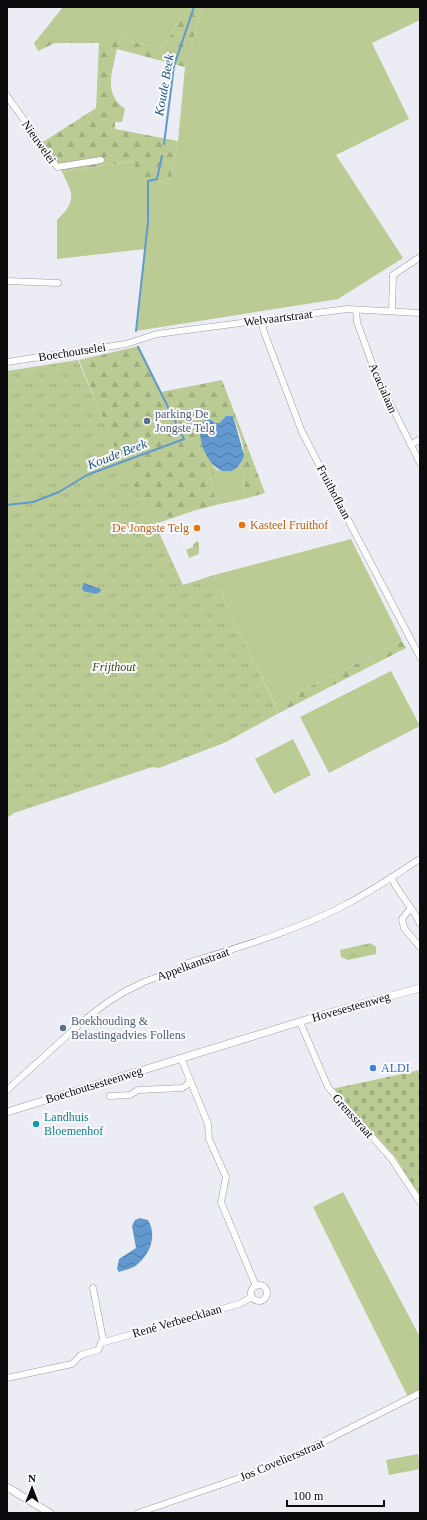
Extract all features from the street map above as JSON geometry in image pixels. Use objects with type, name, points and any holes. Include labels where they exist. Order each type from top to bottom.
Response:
[{"type":"street","name":"Nieuwelei","points":[[7,96],[57,168],[101,160]]},
{"type":"street","points":[[392,311],[393,275],[420,257]]},
{"type":"street","points":[[7,281],[58,284]]},
{"type":"street","name":"Welvaartstraat","points":[[137,340],[157,334],[347,309],[420,313]]},
{"type":"street","name":"Acacialaan","points":[[356,310],[357,322],[377,377],[420,463]]},
{"type":"street","name":"Fruithoflaan","points":[[261,320],[264,332],[302,432],[420,657]]},
{"type":"street","name":"Boechoutselei","points":[[7,362],[126,344],[137,340]]},
{"type":"street","points":[[410,445],[420,439]]},
{"type":"street","name":"Appelkantstraat","points":[[7,1090],[82,1022],[124,992],[182,968],[188,963],[205,959],[304,924],[346,905],[420,859]]},
{"type":"street","points":[[391,877],[410,909],[416,912],[420,924]]},
{"type":"street","points":[[410,909],[402,919],[404,928],[420,947]]},
{"type":"street","name":"Hovesesteenweg","points":[[282,1028],[420,988]]},
{"type":"street","name":"Grensstraat","points":[[300,1022],[328,1087],[391,1158],[420,1202]]},
{"type":"street","name":"Boechoutsesteenweg","points":[[7,1112],[282,1028]]},
{"type":"street","points":[[181,1058],[208,1124],[209,1139],[226,1177],[221,1202],[256,1286]]},
{"type":"street","name":"Boechoutsesteenweg","points":[[110,1096],[130,1095],[138,1090],[182,1088],[187,1085],[190,1080]]},
{"type":"street","points":[[256,1286],[265,1287],[267,1295],[261,1301],[257,1301],[252,1297],[252,1291],[256,1286]]},
{"type":"street","points":[[93,1288],[103,1339],[101,1343]]},
{"type":"street","name":"René Verbeecklaan","points":[[7,1378],[72,1364],[81,1355],[98,1350],[101,1343],[239,1304],[252,1297]]},
{"type":"street","name":"Jos Coveliersstraat","points":[[138,1513],[217,1486],[291,1458],[420,1393]]},
{"type":"street","points":[[7,1487],[50,1513]]},
{"type":"green space","points":[[63,7],[185,7],[164,48],[110,37],[39,37]]},
{"type":"green space","points":[[185,7],[203,7],[185,67],[117,49],[111,82],[111,89],[114,96],[118,103],[125,109],[122,122],[115,122],[115,129],[178,141],[170,184],[158,181],[138,181],[134,161],[62,172],[40,144],[96,108],[99,43],[55,43],[38,51],[34,43],[39,37],[110,37],[164,48]]},
{"type":"green space","points":[[203,7],[420,7],[420,20],[372,43],[409,119],[336,155],[403,258],[338,299],[136,331],[145,249],[57,259],[57,220],[67,208],[71,198],[69,187],[62,172],[135,161],[138,181],[158,181],[170,184],[178,141],[185,67]]},
{"type":"green space","points":[[139,346],[161,392],[222,380],[265,493],[244,499],[243,471],[239,466],[242,460],[243,448],[233,416],[224,418],[219,423],[213,421],[213,466],[217,470],[210,478],[216,500],[220,504],[193,511],[155,524],[120,462],[79,360]]},
{"type":"green space","name":"Frijthout","points":[[78,360],[121,462],[155,524],[183,585],[214,575],[231,616],[279,713],[226,742],[159,768],[152,767],[14,813],[7,818],[7,371]]},
{"type":"green space","points":[[239,466],[243,471],[244,499],[220,504],[216,500],[210,478],[217,470],[228,472]]},
{"type":"green space","points":[[351,539],[402,641],[275,704],[231,616],[214,575]]},
{"type":"green space","points":[[197,541],[199,543],[199,554],[189,558],[186,550],[193,547]]},
{"type":"green space","points":[[402,641],[406,648],[279,713],[275,704]]},
{"type":"green space","points":[[391,671],[420,726],[329,773],[300,717]]},
{"type":"green space","points":[[293,739],[311,775],[274,794],[255,759]]},
{"type":"green space","points":[[370,943],[376,947],[376,954],[348,960],[341,957],[340,950]]},
{"type":"green space","points":[[420,1070],[420,1197],[396,1158],[332,1089]]},
{"type":"green space","points":[[343,1192],[420,1337],[420,1390],[408,1397],[313,1207]]},
{"type":"green space","points":[[418,1454],[420,1469],[389,1475],[386,1460]]},
{"type":"water","points":[[226,416],[233,416],[244,455],[240,464],[231,471],[223,471],[215,466],[208,458],[201,439],[200,429],[203,422],[209,419],[219,423]]},
{"type":"water","points":[[84,583],[101,589],[100,592],[96,594],[83,591],[82,587]]},
{"type":"water","points":[[140,1218],[148,1220],[151,1226],[152,1240],[148,1252],[134,1267],[119,1272],[117,1269],[119,1259],[136,1248],[132,1226],[135,1220]]},
{"type":"waterway","name":"Koude Beek","points":[[164,144],[174,66],[194,7]]},
{"type":"waterway","name":"Koude Beek","points":[[136,331],[148,222],[148,181],[157,179],[162,156]]},
{"type":"waterway","name":"Koude Beek","points":[[7,505],[33,502],[59,492],[87,475],[184,439],[138,347]]},
{"type":"place","name":"parking De Jongste Telg","points":[[147,421]]},
{"type":"place","name":"Kasteel Fruithof","points":[[242,525]]},
{"type":"place","name":"De Jongste Telg","points":[[197,528]]},
{"type":"place","name":"Boekhouding & Belastingadvies Follens","points":[[63,1028]]},
{"type":"place","name":"ALDI","points":[[373,1068]]},
{"type":"place","name":"Landhuis Bloemenhof","points":[[36,1124]]}]
